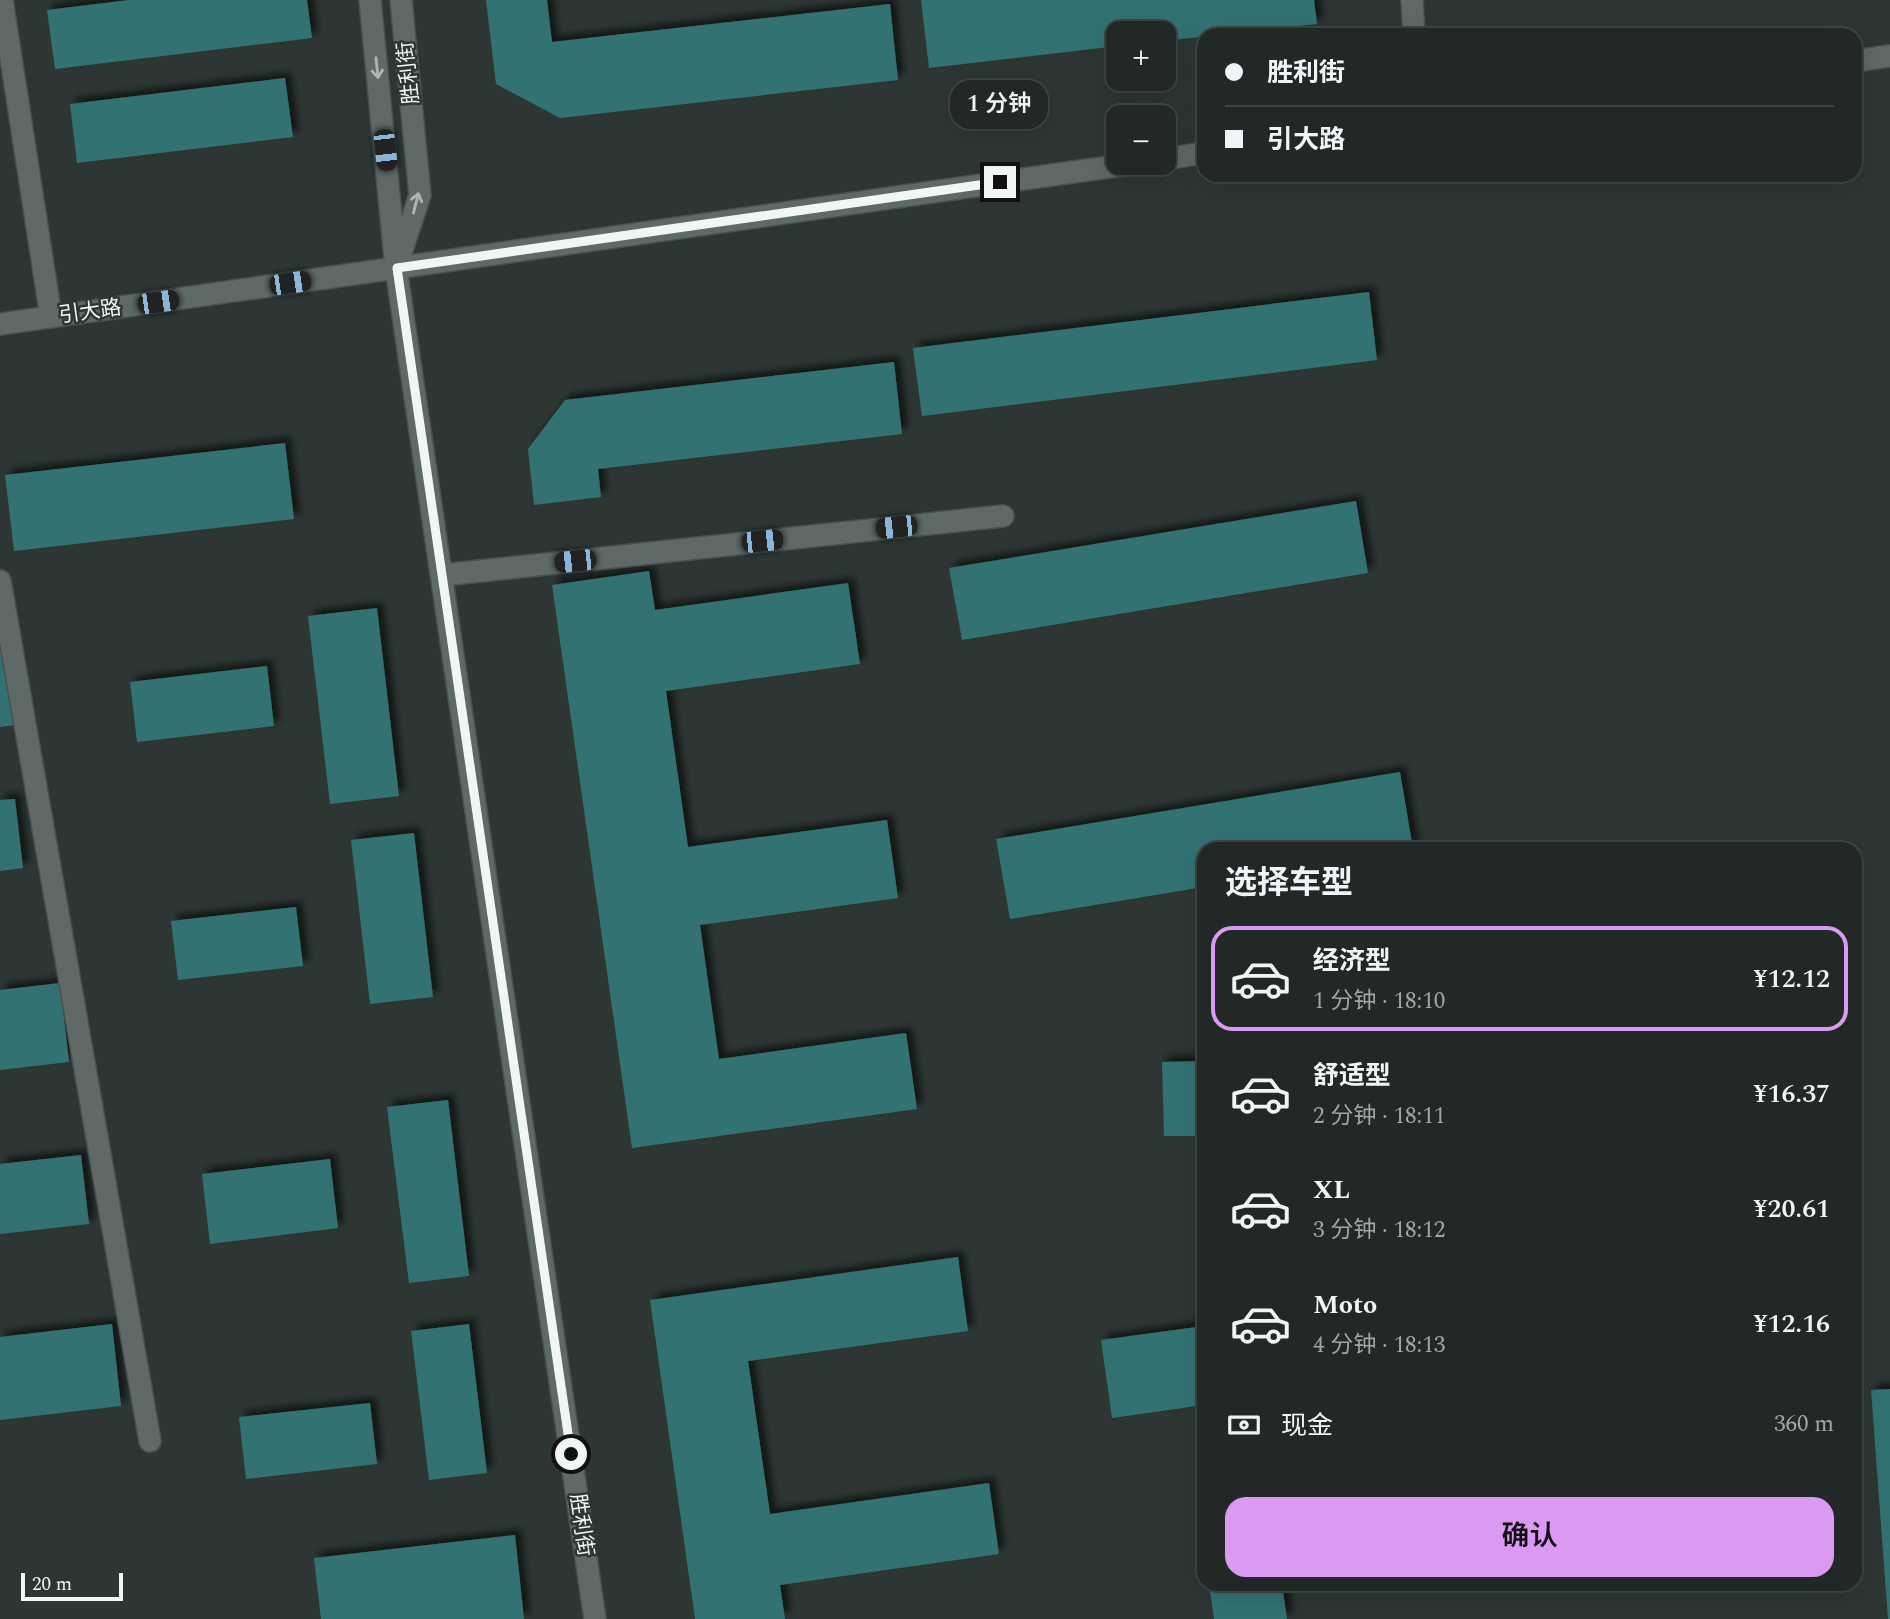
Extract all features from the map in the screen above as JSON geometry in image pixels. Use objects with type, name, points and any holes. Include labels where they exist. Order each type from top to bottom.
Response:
[{"type":"street","points":[[2,0],[51,317]]},
{"type":"street","name":"胜利街","points":[[370,0],[397,268],[595,1619]]},
{"type":"street","name":"胜利街","points":[[397,268],[420,194],[401,0]]},
{"type":"street","points":[[1412,0],[1414,28]]},
{"type":"street","points":[[1862,60],[1890,56]]},
{"type":"street","points":[[1176,157],[1197,154]]},
{"type":"street","name":"引大路","points":[[0,324],[1106,167]]},
{"type":"street","points":[[442,575],[1003,516]]},
{"type":"street","points":[[0,581],[150,1441]]},
{"type":"building","points":[[129,0],[307,0],[312,38],[55,69],[47,10]]},
{"type":"building","points":[[486,0],[547,0],[552,42],[890,4],[898,80],[560,118],[496,84]]},
{"type":"building","points":[[921,0],[1314,0],[1317,24],[1281,28],[1197,28],[1197,37],[1176,40],[1176,21],[1106,21],[1106,47],[929,68]]},
{"type":"building","points":[[285,78],[293,137],[77,163],[70,104]]},
{"type":"building","points":[[1369,292],[1377,360],[922,416],[913,348]]},
{"type":"building","points":[[894,362],[902,434],[598,469],[601,497],[534,505],[528,449],[565,400]]},
{"type":"building","points":[[285,443],[294,519],[14,551],[5,475]]},
{"type":"building","points":[[1356,501],[1368,573],[962,640],[949,568]]},
{"type":"building","points":[[649,571],[655,610],[848,583],[860,664],[666,691],[688,847],[887,820],[898,898],[700,925],[719,1059],[906,1033],[917,1109],[632,1148],[552,585]]},
{"type":"building","points":[[377,608],[399,796],[330,804],[308,616]]},
{"type":"building","points":[[5,645],[15,725],[0,727],[0,646]]},
{"type":"building","points":[[267,666],[274,726],[137,742],[130,682]]},
{"type":"building","points":[[1400,772],[1412,842],[1197,842],[1197,888],[1010,919],[996,839]]},
{"type":"building","points":[[15,799],[23,868],[0,871],[0,800]]},
{"type":"building","points":[[414,833],[433,997],[370,1004],[351,840]]},
{"type":"building","points":[[296,907],[303,966],[178,980],[171,921]]},
{"type":"building","points":[[60,983],[69,1062],[0,1070],[0,990]]},
{"type":"building","points":[[1197,1061],[1197,1136],[1164,1136],[1162,1062]]},
{"type":"building","points":[[448,1100],[469,1276],[409,1283],[387,1107]]},
{"type":"building","points":[[81,1155],[89,1224],[0,1234],[0,1164]]},
{"type":"building","points":[[330,1159],[338,1228],[210,1244],[202,1174]]},
{"type":"building","points":[[958,1257],[968,1331],[748,1361],[770,1514],[989,1483],[999,1554],[780,1585],[785,1619],[695,1619],[650,1300]]},
{"type":"building","points":[[112,1324],[121,1406],[0,1420],[0,1337]]},
{"type":"building","points":[[469,1324],[487,1473],[429,1480],[411,1331]]},
{"type":"building","points":[[1197,1327],[1197,1406],[1112,1418],[1101,1340]]},
{"type":"building","points":[[1890,1389],[1890,1619],[1888,1619],[1871,1390]]},
{"type":"building","points":[[370,1403],[377,1464],[246,1479],[239,1417]]},
{"type":"building","points":[[515,1535],[524,1619],[321,1619],[314,1558]]},
{"type":"building","points":[[1210,1591],[1283,1591],[1287,1619],[1214,1619]]},
{"type":"route","points":[[571,1454],[397,268],[1000,182]]}]
